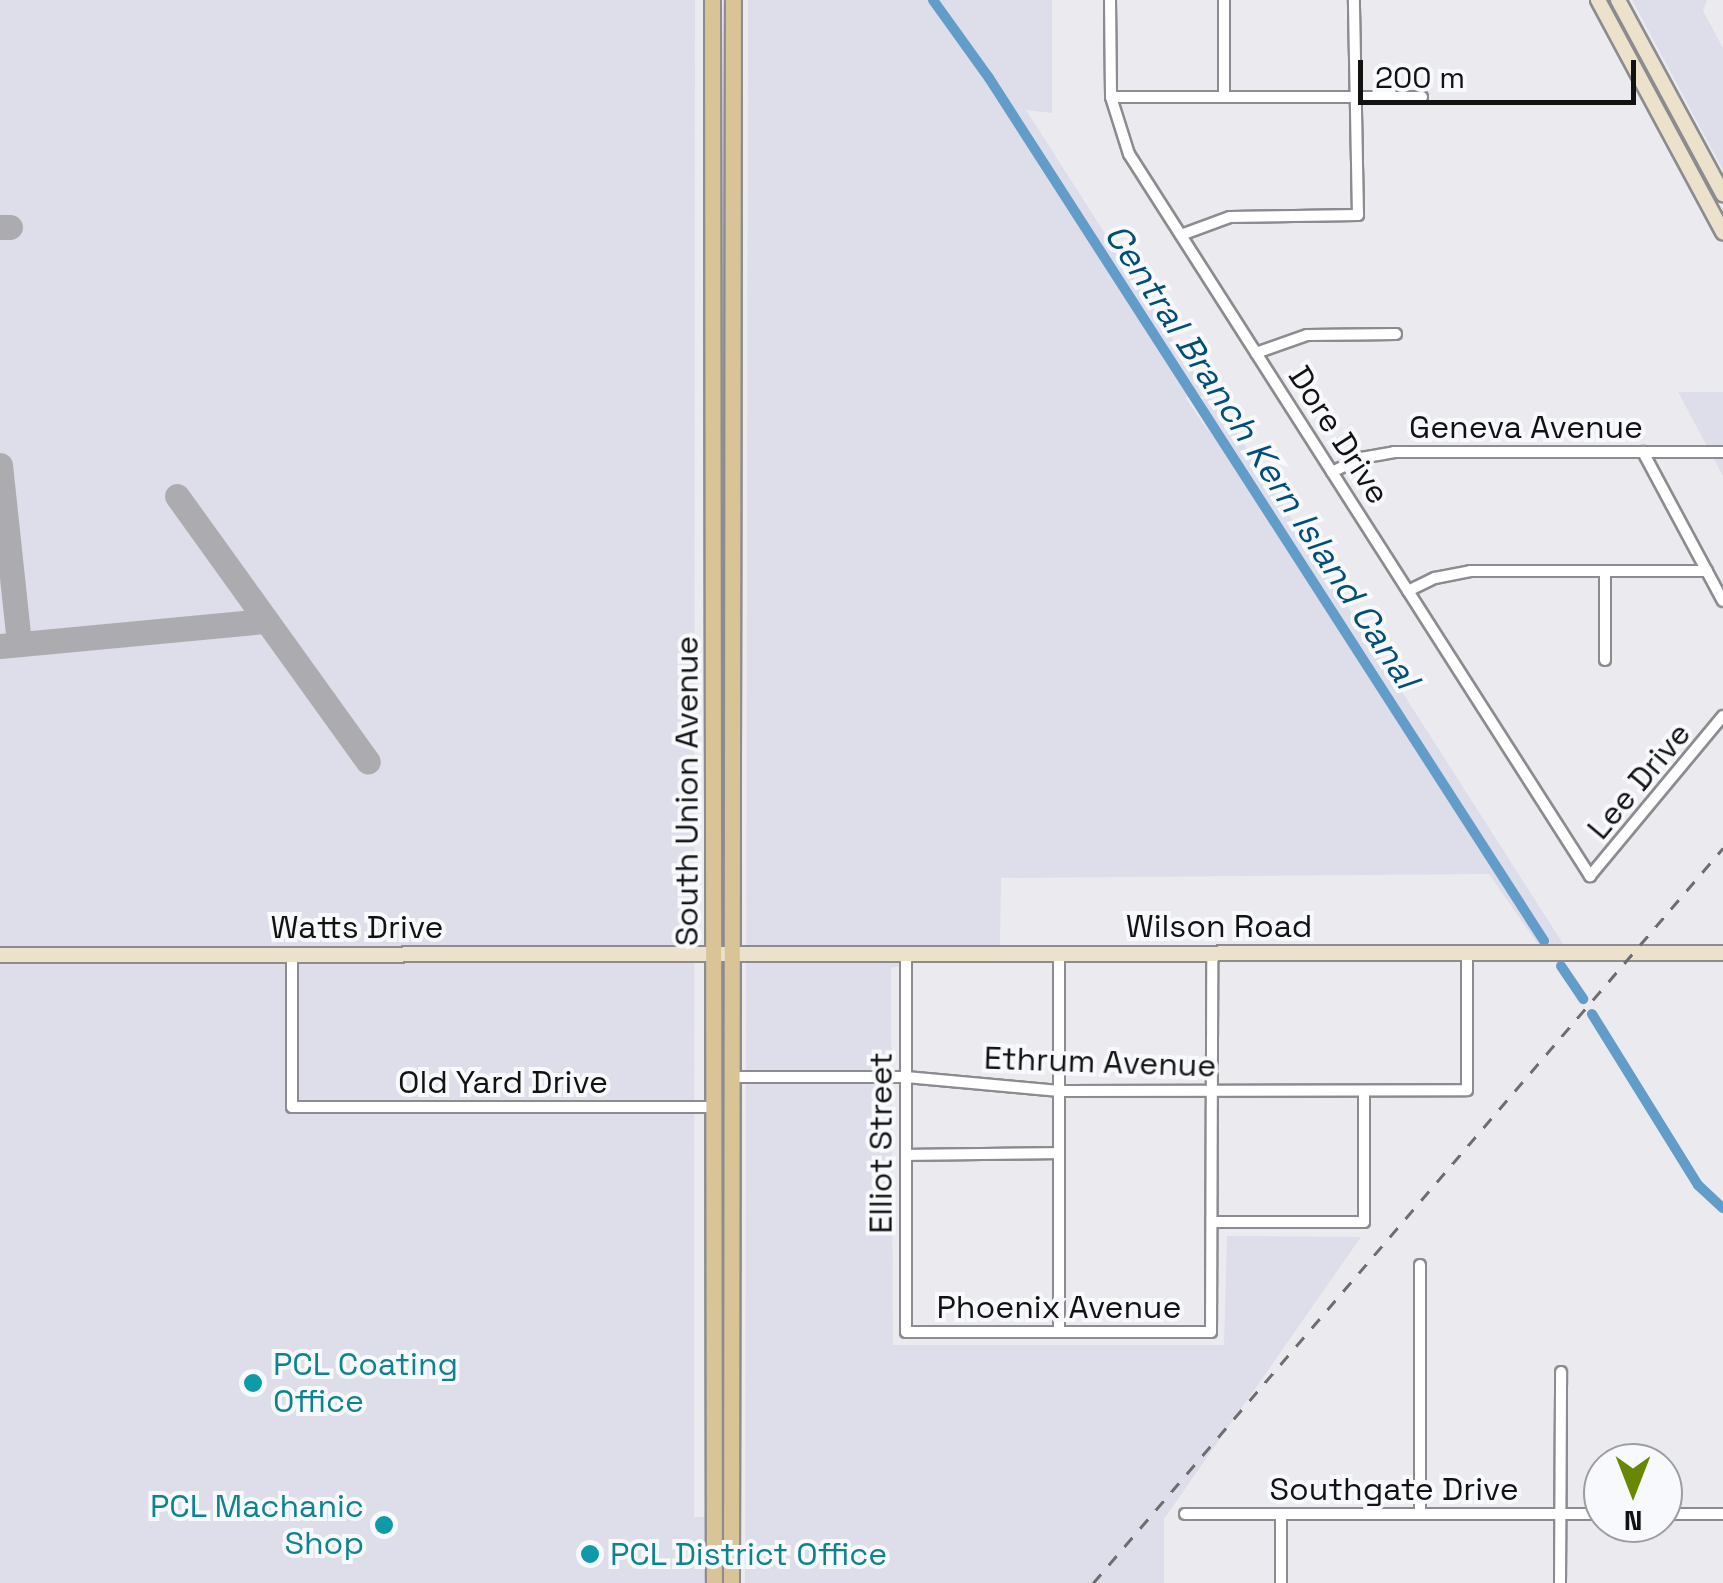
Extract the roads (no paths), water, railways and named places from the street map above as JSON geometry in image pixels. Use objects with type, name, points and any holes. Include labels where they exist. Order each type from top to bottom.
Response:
[{"type":"main road","name":"South Union Avenue","points":[[712,0],[715,394],[723,668],[723,954],[714,1108],[714,1583]]},
{"type":"main road","name":"South Union Avenue","points":[[723,668],[732,479],[732,0]]},
{"type":"main road","points":[[715,120],[732,120]]},
{"type":"main road","points":[[716,261],[722,276],[724,335],[732,358]]},
{"type":"main road","points":[[715,394],[724,403],[723,470],[732,479]]},
{"type":"main road","name":"South Union Avenue","points":[[723,954],[731,1077],[731,1583]]},
{"type":"main road","points":[[714,1301],[722,1315],[724,1386],[730,1395]]},
{"type":"main road","points":[[714,1402],[722,1407],[722,1468],[730,1478]]},
{"type":"main road","points":[[714,1498],[723,1555],[730,1564]]},
{"type":"street","name":"Dore Drive","points":[[1110,0],[1111,98],[1129,154],[1590,876]]},
{"type":"street","points":[[1224,0],[1224,98]]},
{"type":"street","points":[[1181,235],[1230,217],[1358,215],[1354,0]]},
{"type":"street","points":[[1598,0],[1723,232]]},
{"type":"street","points":[[1618,0],[1723,194]]},
{"type":"street","points":[[1111,98],[1422,97]]},
{"type":"street","points":[[1256,354],[1307,335],[1396,334]]},
{"type":"street","name":"Geneva Avenue","points":[[1332,472],[1361,458],[1394,452],[1723,452]]},
{"type":"street","points":[[1643,452],[1723,600]]},
{"type":"street","points":[[1408,591],[1435,578],[1470,571],[1707,570]]},
{"type":"street","points":[[1605,571],[1605,660]]},
{"type":"street","name":"Lee Drive","points":[[1590,876],[1723,716]]},
{"type":"street","name":"Old Yard Drive","points":[[292,954],[292,1108],[714,1108]]},
{"type":"street","name":"Wilson Road","points":[[723,954],[1723,954]]},
{"type":"street","name":"Watts Drive","points":[[0,955],[723,954]]},
{"type":"street","name":"Elliot Street","points":[[906,954],[906,1332]]},
{"type":"street","points":[[1058,1332],[1059,954]]},
{"type":"street","points":[[1212,954],[1212,1222],[1364,1222],[1364,1090]]},
{"type":"street","name":"Ethrum Avenue","points":[[731,1077],[906,1077],[1059,1091],[1467,1090],[1467,954]]},
{"type":"street","points":[[906,1155],[1059,1153]]},
{"type":"street","name":"Phoenix Avenue","points":[[906,1332],[1212,1332],[1212,1222]]},
{"type":"street","points":[[1420,1265],[1420,1514]]},
{"type":"street","points":[[1560,1372],[1560,1583]]},
{"type":"street","name":"Southgate Drive","points":[[1185,1514],[1583,1514]]},
{"type":"street","points":[[1281,1514],[1281,1583]]},
{"type":"street","points":[[1683,1514],[1723,1514]]},
{"type":"waterway","name":"Central Branch Kern Island Canal","points":[[933,0],[989,78],[1544,941]]},
{"type":"waterway","name":"Central Branch Kern Island Canal","points":[[1561,966],[1583,999]]},
{"type":"waterway","name":"Central Branch Kern Island Canal","points":[[1592,1014],[1698,1185],[1723,1208]]},
{"type":"railway","points":[[1093,1583],[1723,848]]},
{"type":"place","name":"PCL Coating Office","points":[[253,1383]]},
{"type":"place","name":"PCL Machanic Shop","points":[[384,1525]]},
{"type":"place","name":"PCL District Office","points":[[590,1554]]}]
